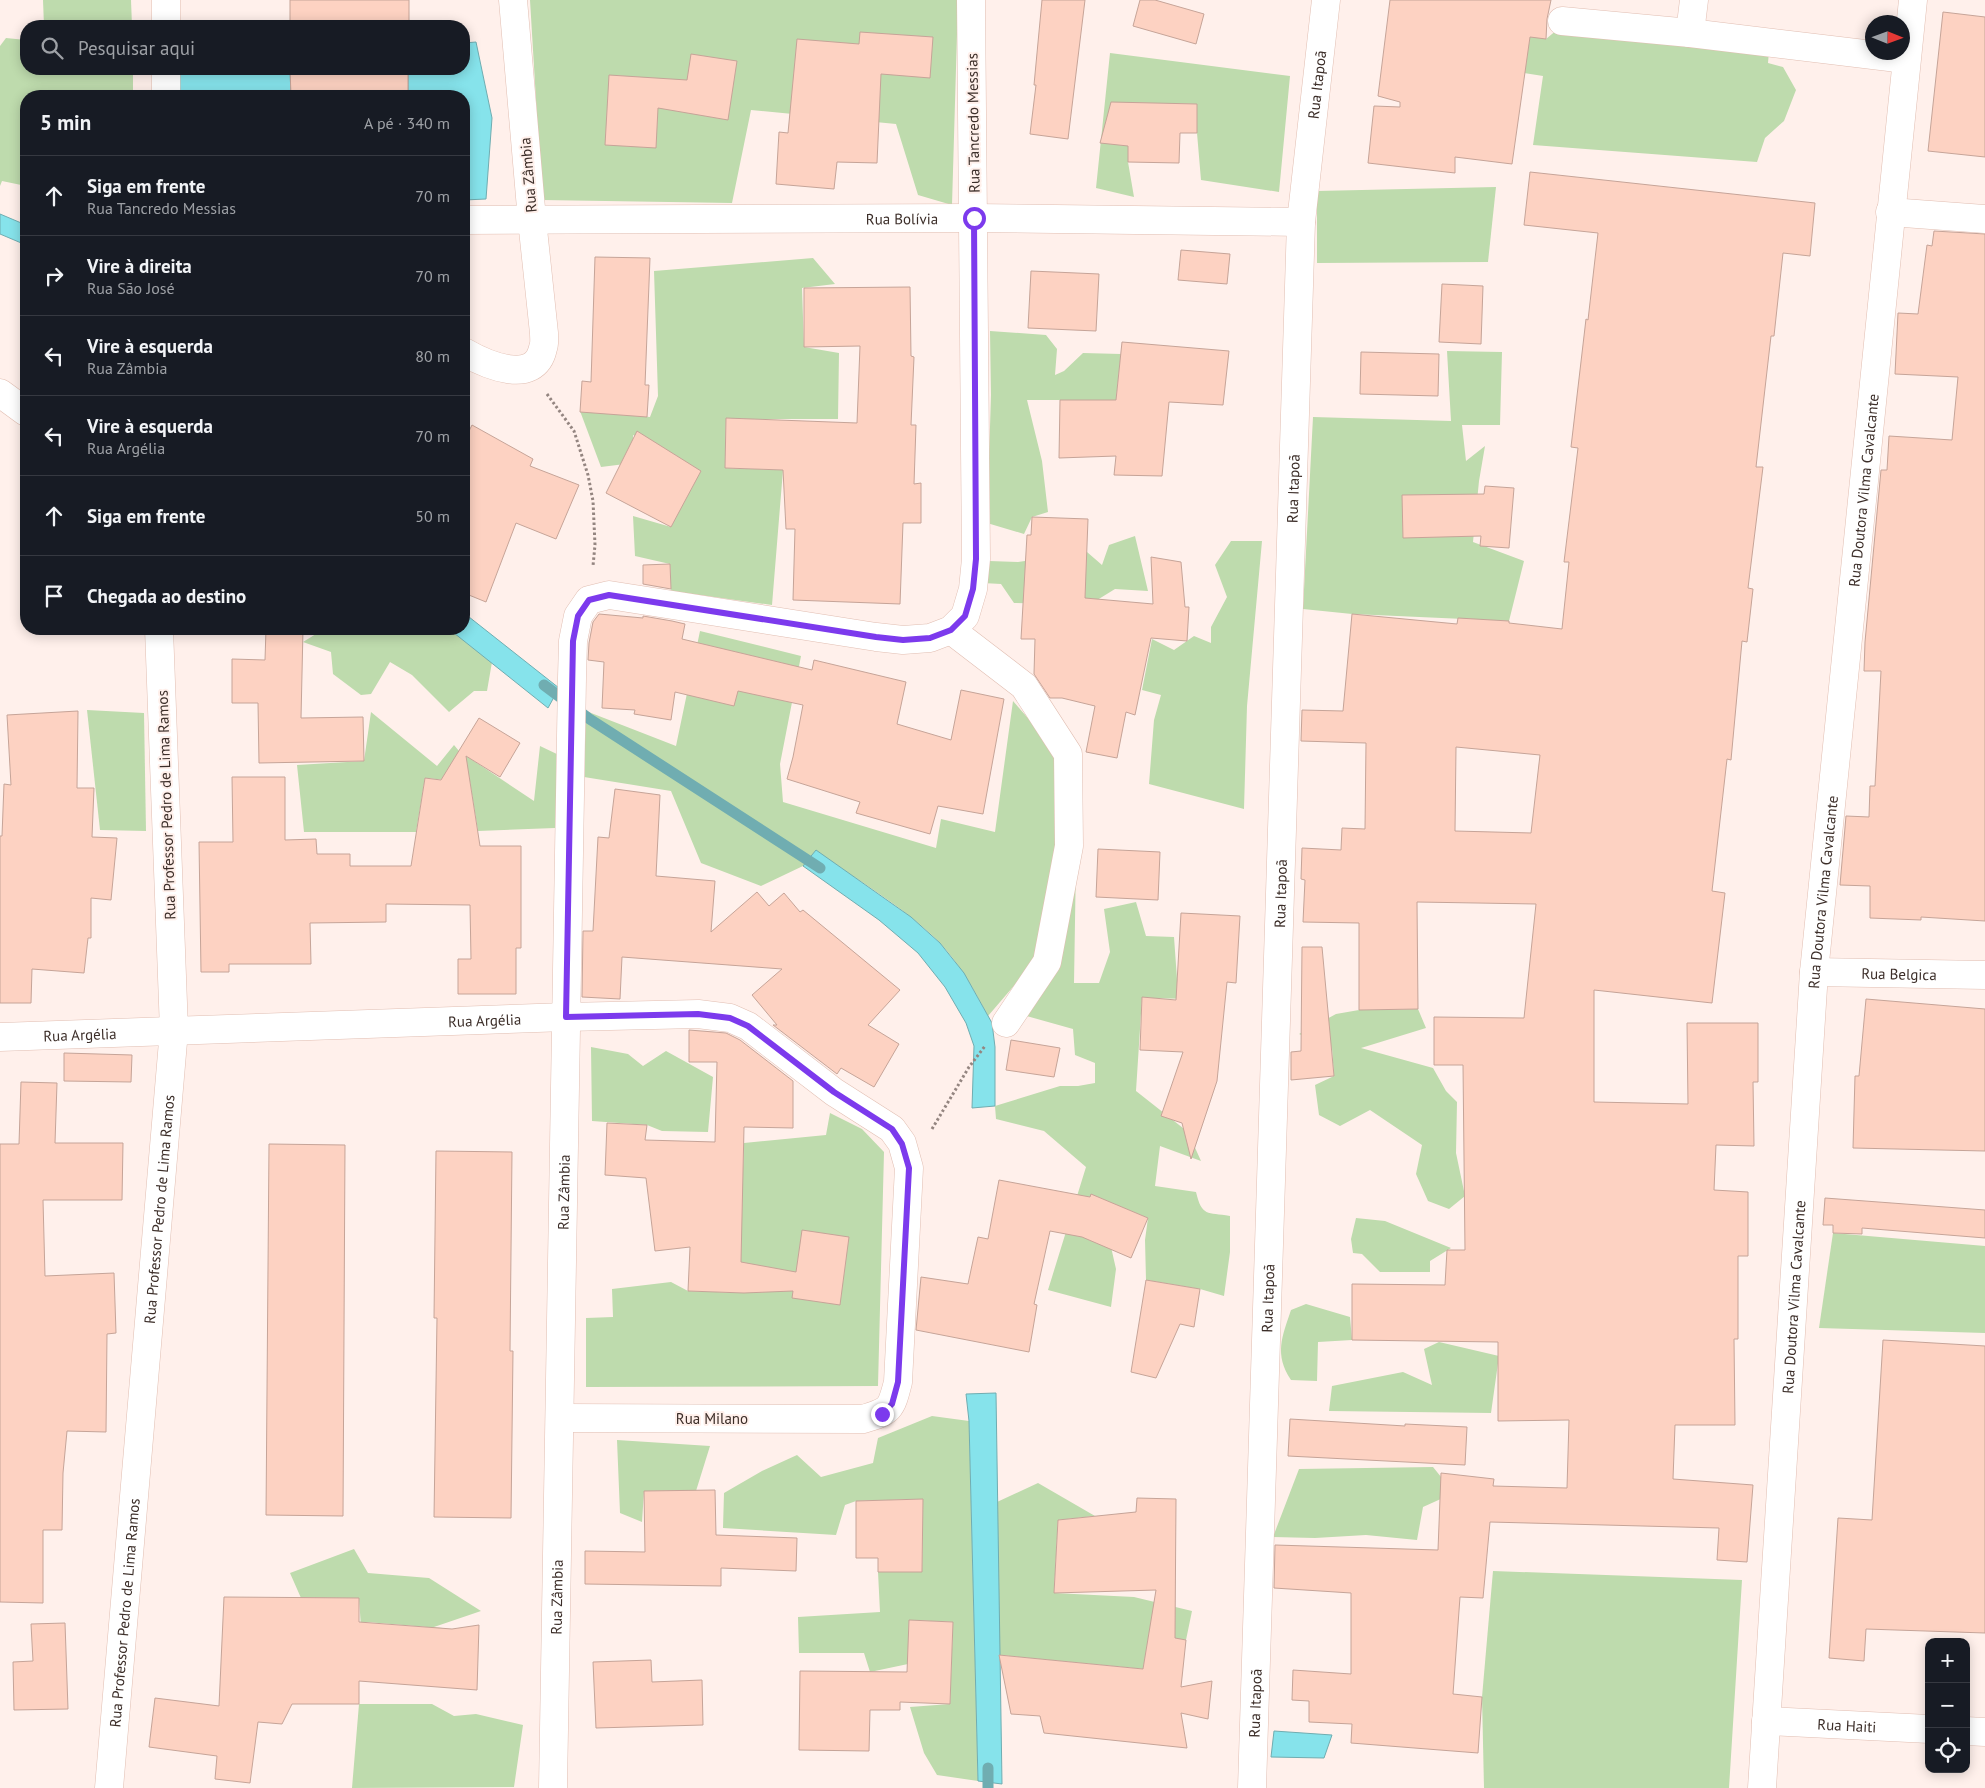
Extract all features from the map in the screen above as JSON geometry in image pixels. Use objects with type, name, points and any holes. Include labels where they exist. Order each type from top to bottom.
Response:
[{"type":"street","points":[[166,0],[166,20]]},
{"type":"street","name":"Rua Zâmbia","points":[[513,0],[544,333],[535,359]]},
{"type":"street","name":"Rua Tancredo Messias","points":[[951,630],[965,616],[973,589],[976,559],[971,0]]},
{"type":"street","name":"Rua Itapoã","points":[[1252,1788],[1300,222],[1326,0]]},
{"type":"street","points":[[1690,33],[1694,0]]},
{"type":"street","name":"Rua Doutora Vilma Cavalcante","points":[[1910,20],[1912,0]]},
{"type":"street","points":[[1562,21],[1690,33],[1865,55]]},
{"type":"street","name":"Rua Doutora Vilma Cavalcante","points":[[1762,1788],[1814,972],[1906,60]]},
{"type":"street","points":[[166,75],[166,90]]},
{"type":"street","points":[[1890,212],[1985,219]]},
{"type":"street","name":"Rua Bolívia","points":[[470,220],[974,218],[1300,222]]},
{"type":"street","points":[[470,355],[492,366],[512,370],[535,359]]},
{"type":"street","points":[[0,393],[20,408]]},
{"type":"street","points":[[599,597],[903,640],[930,638],[951,630],[1024,686],[1068,754],[1069,846],[1047,962],[1006,1023]]},
{"type":"street","name":"Rua Zâmbia","points":[[553,1788],[573,641],[578,616],[599,597]]},
{"type":"street","name":"Rua Professor Pedro de Lima Ramos","points":[[108,1788],[174,1030],[159,635]]},
{"type":"street","name":"Rua Belgica","points":[[1814,972],[1985,975]]},
{"type":"street","name":"Rua Argélia","points":[[0,1037],[566,1017],[698,1014],[730,1018],[748,1026],[834,1092],[892,1129],[902,1144],[909,1168]]},
{"type":"street","name":"Rua Milano","points":[[560,1418],[862,1419],[882,1414],[892,1404],[898,1382],[909,1168]]},
{"type":"street","name":"Rua Haiti","points":[[1766,1721],[1925,1729]]},
{"type":"street","points":[[1970,1731],[1985,1732]]},
{"type":"path","points":[[535,359],[574,431],[588,475],[593,501],[599,597]]},
{"type":"path","points":[[909,1168],[969,1067]]},
{"type":"green space","points":[[43,0],[131,0],[132,20],[44,20]]},
{"type":"green space","points":[[530,0],[958,0],[952,205],[918,195],[896,124],[751,110],[732,203],[542,200]]},
{"type":"green space","points":[[1479,26],[1546,39],[1558,29],[1769,51],[1768,63],[1783,67],[1796,90],[1784,121],[1765,138],[1757,162],[1533,145],[1543,76],[1488,67]]},
{"type":"green space","points":[[6,38],[20,39],[20,75],[133,75],[133,90],[20,90],[20,185],[2,181],[0,186],[0,46]]},
{"type":"green space","points":[[1110,53],[1290,76],[1279,192],[1201,180],[1197,133],[1197,104],[1130,103],[1128,162],[1134,197],[1096,188]]},
{"type":"green space","points":[[1496,187],[1488,262],[1317,263],[1317,191]]},
{"type":"green space","points":[[813,258],[835,284],[802,288],[804,347],[839,353],[838,419],[726,419],[725,468],[783,470],[772,605],[671,591],[670,564],[635,556],[633,516],[671,527],[685,496],[677,456],[633,435],[633,463],[601,467],[580,411],[650,417],[658,396],[654,271]]},
{"type":"green space","points":[[990,331],[1046,335],[1057,349],[1055,375],[1064,371],[1083,353],[1121,354],[1116,400],[1027,400],[1042,461],[1048,512],[1032,517],[1024,534],[987,523],[991,395]]},
{"type":"green space","points":[[1447,351],[1502,352],[1500,425],[1462,425],[1466,461],[1485,446],[1479,481],[1473,542],[1524,561],[1509,621],[1352,614],[1303,609],[1313,417],[1451,421]]},
{"type":"green space","points":[[1135,536],[1148,591],[1115,589],[1089,605],[1014,603],[1001,584],[983,583],[989,561],[1018,562],[1087,552],[1102,565],[1109,545]]},
{"type":"green space","points":[[1231,541],[1262,541],[1247,706],[1244,809],[1149,784],[1154,720],[1161,695],[1142,690],[1152,639],[1174,650],[1194,636],[1211,643],[1211,627],[1227,597],[1215,565]]},
{"type":"green space","points":[[700,631],[801,656],[780,764],[783,802],[936,848],[941,819],[995,832],[1013,701],[1047,740],[1060,759],[1058,849],[1037,959],[988,1016],[960,968],[939,942],[895,905],[816,851],[803,866],[761,886],[701,863],[671,791],[584,777],[586,711],[676,746]]},
{"type":"green space","points":[[314,635],[457,635],[492,662],[487,691],[474,691],[449,712],[412,675],[390,662],[371,694],[361,695],[333,674],[331,652],[303,642]]},
{"type":"green space","points":[[87,710],[144,713],[146,831],[100,830]]},
{"type":"green space","points":[[371,712],[437,766],[454,745],[459,751],[534,801],[540,746],[561,756],[555,828],[478,831],[470,782],[425,778],[416,832],[304,832],[297,765],[364,761]]},
{"type":"green space","points":[[1076,860],[1074,983],[1099,983],[1110,952],[1104,909],[1136,902],[1146,936],[1174,937],[1177,979],[1190,982],[1196,999],[1142,998],[1136,1091],[1188,1132],[1201,1161],[1160,1146],[1155,1186],[1196,1192],[1203,1210],[1230,1216],[1230,1252],[1224,1296],[1200,1289],[1146,1280],[1145,1240],[1148,1218],[1091,1195],[1111,1247],[1116,1269],[1111,1307],[1048,1290],[1086,1167],[1044,1131],[996,1119],[995,1106],[1060,1086],[1078,1086],[1095,1083],[1095,1063],[1075,1055],[1073,1029],[1023,1015]]},
{"type":"green space","points":[[1418,1009],[1426,1028],[1361,1048],[1433,1068],[1446,1091],[1457,1102],[1456,1153],[1465,1196],[1449,1209],[1428,1201],[1416,1174],[1422,1145],[1370,1110],[1340,1126],[1319,1115],[1315,1085],[1334,1076],[1332,1048],[1299,1034],[1336,1014],[1359,1010]]},
{"type":"green space","points":[[591,1047],[628,1054],[643,1066],[666,1051],[713,1077],[708,1132],[662,1131],[647,1125],[592,1121]]},
{"type":"green space","points":[[830,1113],[862,1129],[884,1152],[878,1386],[586,1387],[586,1318],[613,1317],[612,1289],[671,1282],[688,1291],[744,1293],[739,1262],[744,1143],[826,1135]]},
{"type":"green space","points":[[1356,1218],[1385,1221],[1451,1248],[1430,1261],[1430,1272],[1380,1272],[1362,1254],[1353,1253],[1351,1239]]},
{"type":"green space","points":[[1833,1233],[1985,1246],[1985,1333],[1819,1328]]},
{"type":"green space","points":[[1306,1304],[1350,1317],[1352,1340],[1318,1342],[1317,1381],[1291,1380],[1281,1354],[1281,1345],[1291,1310]]},
{"type":"green space","points":[[1439,1342],[1499,1356],[1491,1413],[1329,1411],[1332,1386],[1403,1372],[1432,1385],[1424,1349]]},
{"type":"green space","points":[[932,1416],[969,1421],[978,1781],[937,1775],[924,1753],[910,1707],[950,1704],[953,1622],[909,1620],[908,1664],[870,1672],[864,1653],[799,1653],[798,1617],[880,1612],[878,1572],[922,1572],[923,1499],[856,1501],[845,1505],[836,1535],[723,1528],[724,1493],[762,1471],[797,1455],[821,1477],[873,1463],[878,1438]]},
{"type":"green space","points":[[617,1440],[710,1446],[696,1491],[644,1491],[642,1522],[620,1513]]},
{"type":"green space","points":[[1433,1467],[1454,1493],[1423,1507],[1417,1540],[1366,1535],[1315,1538],[1273,1537],[1299,1469]]},
{"type":"green space","points":[[1038,1483],[1095,1516],[1058,1520],[1054,1593],[1134,1597],[1192,1611],[1186,1640],[1149,1635],[1143,1669],[999,1655],[997,1502]]},
{"type":"green space","points":[[354,1549],[368,1573],[429,1578],[481,1611],[434,1627],[451,1629],[367,1622],[361,1627],[359,1598],[301,1598],[290,1573]]},
{"type":"green space","points":[[1493,1571],[1742,1580],[1729,1788],[1484,1788],[1482,1697]]},
{"type":"green space","points":[[359,1704],[432,1704],[454,1716],[476,1714],[523,1725],[514,1787],[352,1788]]},
{"type":"water","points":[[470,42],[476,42],[492,118],[486,199],[470,200],[470,90],[408,90],[408,75],[470,75]]},
{"type":"water","points":[[177,75],[290,75],[291,90],[176,90]]},
{"type":"water","points":[[0,214],[20,222],[20,242],[0,234]]},
{"type":"water","points":[[470,618],[559,688],[548,708],[457,635],[470,635]]},
{"type":"water","points":[[816,850],[911,917],[940,943],[964,973],[992,1023],[995,1047],[995,1106],[972,1108],[974,1046],[966,1023],[945,987],[918,953],[879,920],[803,866]]},
{"type":"water","points":[[996,1393],[1002,1784],[978,1781],[969,1421],[966,1394]]},
{"type":"water","points":[[1274,1731],[1332,1735],[1324,1758],[1271,1757]]},
{"type":"building","points":[[290,0],[409,0],[409,20],[290,20]]},
{"type":"building","points":[[1042,0],[1085,0],[1068,139],[1030,134],[1036,85],[1034,85]]},
{"type":"building","points":[[1140,0],[1155,0],[1204,14],[1196,44],[1133,26]]},
{"type":"building","points":[[1390,0],[1551,0],[1547,19],[1546,39],[1530,37],[1512,164],[1455,157],[1455,173],[1368,163],[1374,106],[1400,107],[1400,102],[1378,96]]},
{"type":"building","points":[[1943,12],[1985,17],[1985,157],[1928,151]]},
{"type":"building","points":[[860,32],[933,37],[930,78],[881,74],[877,163],[837,162],[834,189],[776,184],[779,132],[788,133],[797,39],[859,44]]},
{"type":"building","points":[[691,54],[737,61],[728,120],[658,108],[656,148],[605,145],[609,75],[687,80]]},
{"type":"building","points":[[290,75],[408,75],[408,90],[291,90]]},
{"type":"building","points":[[1111,102],[1197,104],[1197,133],[1180,133],[1179,163],[1128,162],[1128,146],[1100,143]]},
{"type":"building","points":[[1530,172],[1815,203],[1810,256],[1783,253],[1774,336],[1771,336],[1756,467],[1763,467],[1748,588],[1753,589],[1747,642],[1742,641],[1731,760],[1727,759],[1712,891],[1725,893],[1712,1003],[1594,990],[1594,1102],[1688,1104],[1687,1023],[1758,1023],[1758,1082],[1753,1082],[1754,1146],[1716,1145],[1714,1190],[1748,1192],[1748,1256],[1738,1256],[1738,1339],[1734,1339],[1735,1425],[1675,1425],[1673,1479],[1753,1485],[1747,1562],[1717,1560],[1719,1528],[1490,1522],[1483,1598],[1460,1597],[1453,1694],[1482,1697],[1478,1753],[1351,1743],[1352,1724],[1309,1722],[1309,1701],[1292,1700],[1293,1670],[1351,1674],[1351,1593],[1274,1588],[1275,1545],[1438,1550],[1441,1473],[1494,1479],[1493,1486],[1567,1488],[1569,1420],[1498,1421],[1498,1342],[1352,1340],[1352,1284],[1445,1285],[1447,1250],[1465,1250],[1463,1065],[1434,1065],[1434,1017],[1524,1018],[1536,904],[1417,902],[1418,1009],[1359,1010],[1359,923],[1303,922],[1305,880],[1301,879],[1302,848],[1341,850],[1342,828],[1365,829],[1366,743],[1301,741],[1302,710],[1343,711],[1352,614],[1457,624],[1458,618],[1509,621],[1509,623],[1562,629],[1569,562],[1564,562],[1578,448],[1571,447],[1598,233],[1524,225]],"holes":[[[1456,747],[1540,755],[1531,833],[1455,831]]]},
{"type":"building","points":[[1934,231],[1985,234],[1985,921],[1921,917],[1921,920],[1870,918],[1870,886],[1840,885],[1846,816],[1869,817],[1870,786],[1875,786],[1881,671],[1864,671],[1865,642],[1881,470],[1887,470],[1889,436],[1952,440],[1958,377],[1895,374],[1898,313],[1918,314],[1927,245],[1932,246]]},
{"type":"building","points":[[1181,250],[1230,254],[1227,284],[1178,280]]},
{"type":"building","points":[[595,257],[650,258],[645,385],[649,385],[647,417],[580,412],[582,381],[591,382]]},
{"type":"building","points":[[1031,271],[1099,274],[1096,331],[1028,328]]},
{"type":"building","points":[[1442,284],[1483,286],[1481,344],[1439,342]]},
{"type":"building","points":[[910,287],[911,356],[914,357],[911,425],[916,425],[914,484],[921,483],[921,523],[903,523],[900,604],[793,600],[795,529],[786,529],[783,470],[725,468],[726,418],[857,423],[860,346],[804,347],[804,288]]},
{"type":"building","points":[[1122,342],[1229,351],[1223,405],[1169,402],[1162,476],[1114,475],[1116,456],[1059,458],[1060,400],[1116,400]]},
{"type":"building","points":[[1361,352],[1439,354],[1438,396],[1360,394]]},
{"type":"building","points":[[472,425],[533,459],[530,466],[579,485],[556,539],[516,523],[486,602],[470,595],[470,429]]},
{"type":"building","points":[[637,431],[701,471],[671,527],[606,493]]},
{"type":"building","points":[[1485,486],[1514,488],[1509,548],[1480,546],[1481,536],[1403,538],[1402,495],[1484,494]]},
{"type":"building","points":[[1032,517],[1088,519],[1085,598],[1153,604],[1151,557],[1181,562],[1185,607],[1189,607],[1187,641],[1151,638],[1135,715],[1126,712],[1117,758],[1086,752],[1095,706],[1062,698],[1050,698],[1034,674],[1035,639],[1021,639],[1027,535],[1031,535]]},
{"type":"building","points":[[670,564],[671,589],[643,584],[643,565]]},
{"type":"building","points":[[599,614],[643,618],[643,616],[672,621],[685,624],[682,639],[812,670],[814,660],[906,682],[897,724],[951,740],[961,690],[1004,699],[983,814],[938,806],[930,834],[856,813],[860,802],[787,779],[803,705],[738,691],[734,706],[675,692],[671,720],[634,714],[635,710],[602,708],[604,662],[588,660],[593,622]]},
{"type":"building","points":[[266,635],[303,635],[301,718],[363,717],[364,761],[259,763],[258,703],[232,703],[232,659],[265,660]]},
{"type":"building","points":[[78,711],[77,788],[94,788],[92,837],[117,838],[111,900],[91,898],[91,938],[88,938],[84,973],[32,969],[31,1003],[0,1003],[0,836],[2,836],[4,784],[11,785],[7,715]]},
{"type":"building","points":[[479,718],[520,743],[500,777],[466,756],[480,846],[521,846],[521,948],[516,948],[516,994],[458,994],[458,959],[471,959],[470,905],[386,904],[386,922],[310,923],[311,964],[229,964],[229,972],[201,972],[199,842],[233,842],[232,777],[285,777],[285,840],[316,839],[317,854],[350,854],[350,866],[411,866],[425,778],[441,780]]},
{"type":"building","points":[[615,789],[660,795],[656,876],[715,881],[711,932],[757,892],[769,906],[784,893],[800,912],[803,910],[900,990],[868,1025],[899,1044],[874,1087],[841,1068],[837,1074],[773,1025],[777,1025],[752,995],[782,969],[622,957],[620,999],[582,997],[583,931],[593,931],[598,837],[609,838]]},
{"type":"building","points":[[1098,849],[1160,852],[1158,900],[1096,897]]},
{"type":"building","points":[[1181,913],[1240,916],[1236,983],[1227,982],[1217,1081],[1191,1159],[1182,1123],[1161,1116],[1183,1052],[1140,1050],[1142,997],[1176,1000]]},
{"type":"building","points":[[1302,947],[1322,947],[1334,1076],[1291,1080],[1291,1052],[1301,1051]]},
{"type":"building","points":[[1866,999],[1985,1009],[1985,1151],[1853,1148],[1855,1076],[1859,1076]]},
{"type":"building","points":[[689,1030],[726,1033],[740,1040],[793,1081],[793,1128],[744,1127],[741,1262],[796,1272],[802,1230],[849,1237],[840,1305],[792,1298],[793,1291],[744,1293],[688,1291],[690,1247],[655,1251],[646,1178],[605,1175],[607,1123],[647,1125],[645,1140],[715,1142],[717,1062],[689,1062]]},
{"type":"building","points":[[1011,1040],[1060,1048],[1054,1077],[1006,1070]]},
{"type":"building","points":[[64,1053],[132,1055],[131,1082],[64,1081]]},
{"type":"building","points":[[21,1082],[57,1083],[55,1143],[123,1143],[122,1200],[43,1200],[45,1276],[114,1273],[116,1333],[107,1334],[106,1432],[67,1431],[63,1473],[62,1530],[43,1530],[43,1603],[0,1602],[0,1144],[19,1144]]},
{"type":"building","points":[[269,1144],[345,1145],[343,1516],[266,1515]]},
{"type":"building","points":[[436,1151],[512,1152],[510,1351],[513,1351],[511,1518],[434,1517],[437,1318],[434,1318]]},
{"type":"building","points":[[999,1180],[1090,1197],[1091,1194],[1148,1218],[1131,1258],[1082,1237],[1050,1231],[1034,1304],[1037,1305],[1029,1352],[916,1330],[921,1277],[968,1284],[978,1237],[988,1239]]},
{"type":"building","points":[[1825,1198],[1985,1210],[1985,1238],[1862,1228],[1862,1234],[1833,1233],[1833,1225],[1823,1225]]},
{"type":"building","points":[[1146,1280],[1200,1289],[1194,1327],[1180,1324],[1156,1378],[1131,1372]]},
{"type":"building","points":[[1883,1340],[1985,1346],[1985,1633],[1866,1629],[1864,1661],[1829,1658],[1838,1518],[1872,1520]]},
{"type":"building","points":[[1290,1419],[1405,1426],[1405,1424],[1467,1427],[1465,1465],[1288,1456]]},
{"type":"building","points":[[715,1490],[716,1535],[797,1538],[796,1571],[721,1568],[721,1586],[585,1584],[585,1551],[645,1552],[644,1491]]},
{"type":"building","points":[[1137,1498],[1176,1499],[1175,1638],[1186,1640],[1181,1687],[1212,1681],[1208,1719],[1181,1713],[1187,1748],[1044,1733],[1040,1716],[1011,1714],[999,1655],[1143,1669],[1156,1590],[1054,1593],[1058,1520],[1136,1512]]},
{"type":"building","points":[[923,1499],[922,1572],[878,1572],[878,1558],[856,1558],[856,1501]]},
{"type":"building","points":[[224,1597],[359,1598],[359,1622],[452,1629],[479,1625],[477,1690],[359,1681],[359,1704],[292,1704],[282,1724],[258,1722],[250,1783],[215,1779],[217,1756],[149,1747],[155,1698],[219,1706]]},
{"type":"building","points":[[909,1620],[953,1622],[950,1704],[900,1702],[900,1710],[870,1710],[869,1751],[799,1750],[800,1671],[907,1672]]},
{"type":"building","points":[[65,1623],[68,1709],[14,1710],[13,1662],[33,1661],[31,1624]]},
{"type":"building","points":[[651,1660],[652,1682],[702,1680],[703,1725],[596,1728],[593,1662]]},
{"type":"waterway","points":[[544,685],[588,718],[820,868]]},
{"type":"waterway","points":[[988,1768],[988,1788]]},
{"type":"route","points":[[882,1414],[892,1404],[898,1382],[909,1168],[902,1144],[892,1129],[834,1092],[748,1026],[730,1018],[698,1014],[566,1017],[573,641],[578,616],[589,600],[609,595],[903,640],[930,638],[951,630],[965,616],[973,589],[976,559],[974,218]]}]
